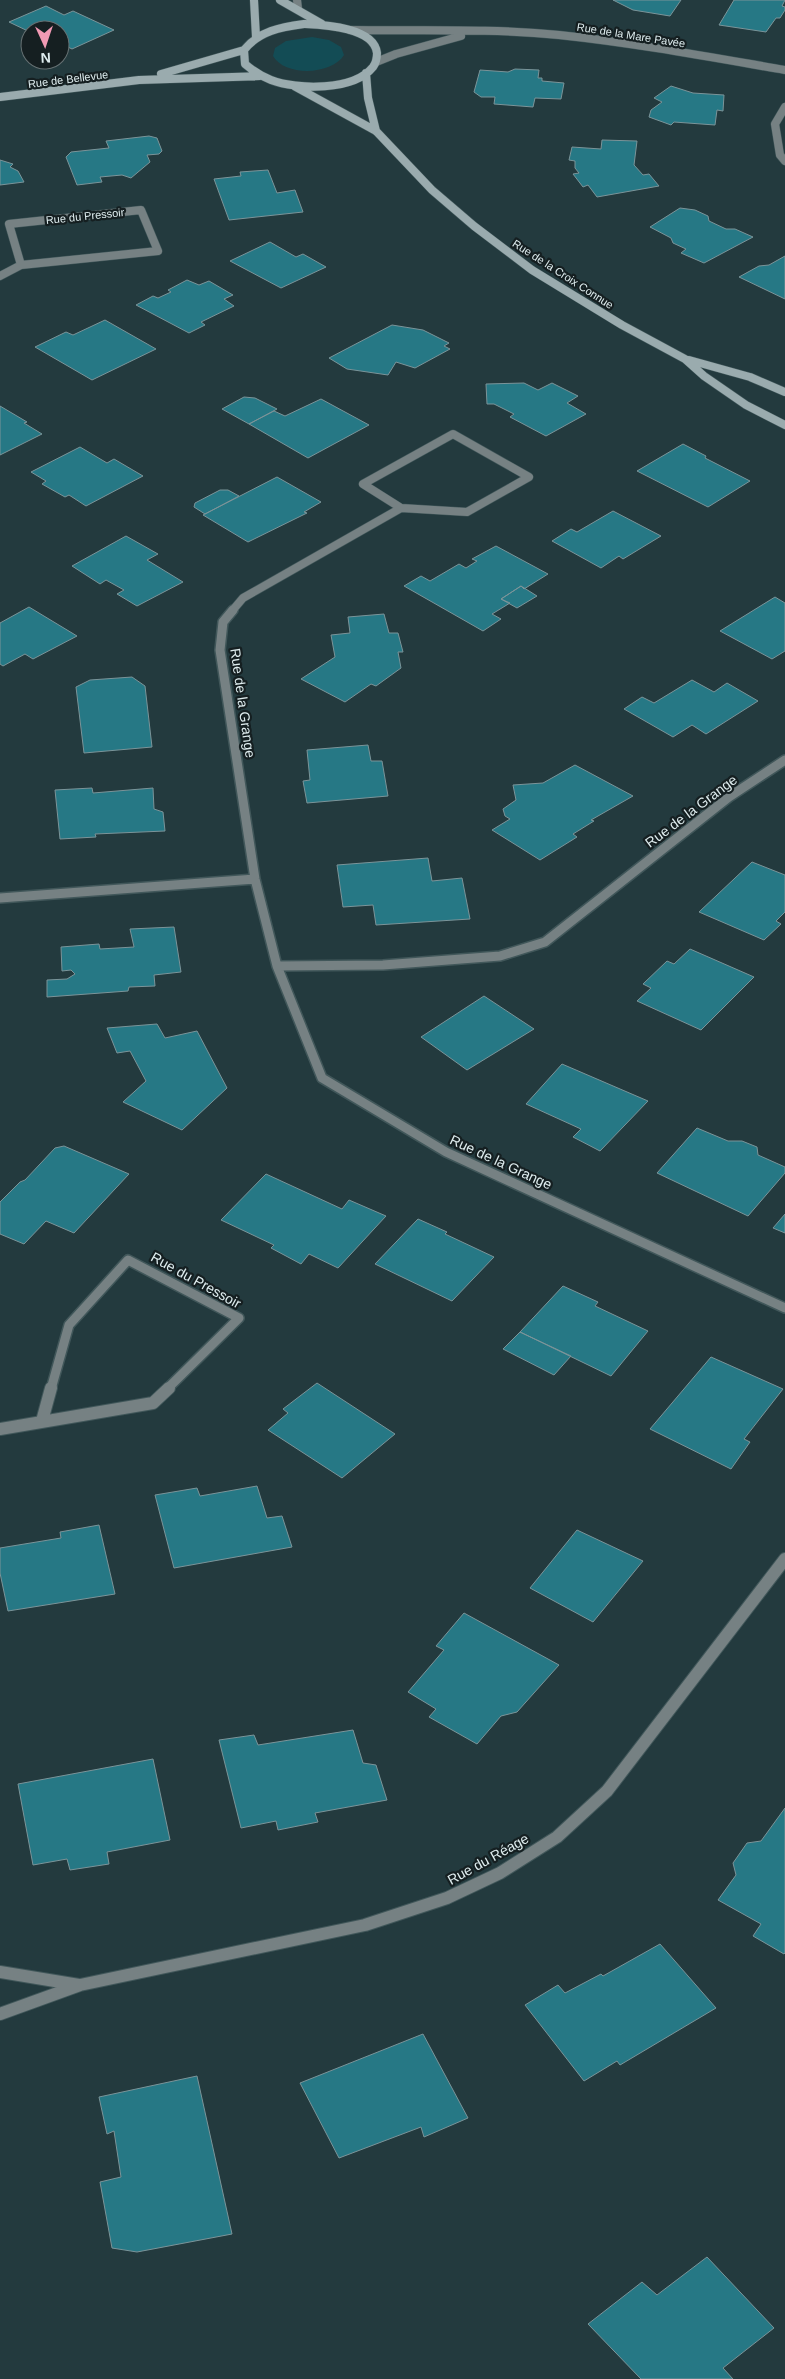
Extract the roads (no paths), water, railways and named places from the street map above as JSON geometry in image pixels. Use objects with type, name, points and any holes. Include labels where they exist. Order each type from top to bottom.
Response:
[{"type":"main road","points":[[254,0],[256,37]]},
{"type":"main road","points":[[280,0],[323,24]]},
{"type":"main road","points":[[323,24],[350,30],[364,36],[374,44],[378,52],[376,62],[366,73],[334,84],[294,86],[261,76],[246,64],[244,50],[256,37],[285,26],[323,24]]},
{"type":"main road","name":"Rue de Bellevue","points":[[138,80],[244,50]]},
{"type":"main road","name":"Rue de la Croix Connue","points":[[366,73],[368,98],[376,131]]},
{"type":"main road","name":"Rue de Bellevue","points":[[0,97],[138,80],[261,76]]},
{"type":"main road","name":"Rue de la Croix Connue","points":[[294,86],[376,131],[432,190],[474,226],[525,264],[622,325],[685,359],[739,401],[785,425]]},
{"type":"main road","name":"Rue de la Croix Connue","points":[[685,359],[750,377],[785,392]]},
{"type":"street","points":[[297,0],[298,9]]},
{"type":"street","name":"Rue de la Mare Pavée","points":[[350,30],[474,33],[516,32],[612,41],[785,70]]},
{"type":"street","name":"Rue de la Mare Pavée","points":[[376,62],[396,54],[474,33]]},
{"type":"street","points":[[785,107],[775,124],[780,155],[785,161]]},
{"type":"street","name":"Rue du Pressoir","points":[[0,276],[20,265],[158,251],[141,210],[9,224],[20,265]]},
{"type":"street","points":[[453,434],[529,477],[467,512],[401,508],[363,484],[453,434]]},
{"type":"street","name":"Rue de la Grange","points":[[401,508],[244,598],[223,622],[220,650],[255,879],[277,966],[322,1078],[446,1152],[785,1308]]},
{"type":"street","name":"Rue de la Grange","points":[[277,966],[383,965],[500,956],[545,942],[729,797],[785,760]]},
{"type":"street","points":[[0,898],[255,879]]},
{"type":"street","name":"Rue du Pressoir","points":[[0,1429],[154,1403],[239,1318],[128,1260],[70,1325],[42,1421]]},
{"type":"street","name":"Rue du Réage","points":[[80,1985],[365,1926],[447,1898],[500,1873],[557,1837],[607,1792],[785,1560]]},
{"type":"street","points":[[0,1972],[80,1985]]},
{"type":"street","points":[[0,2014],[80,1985]]}]
